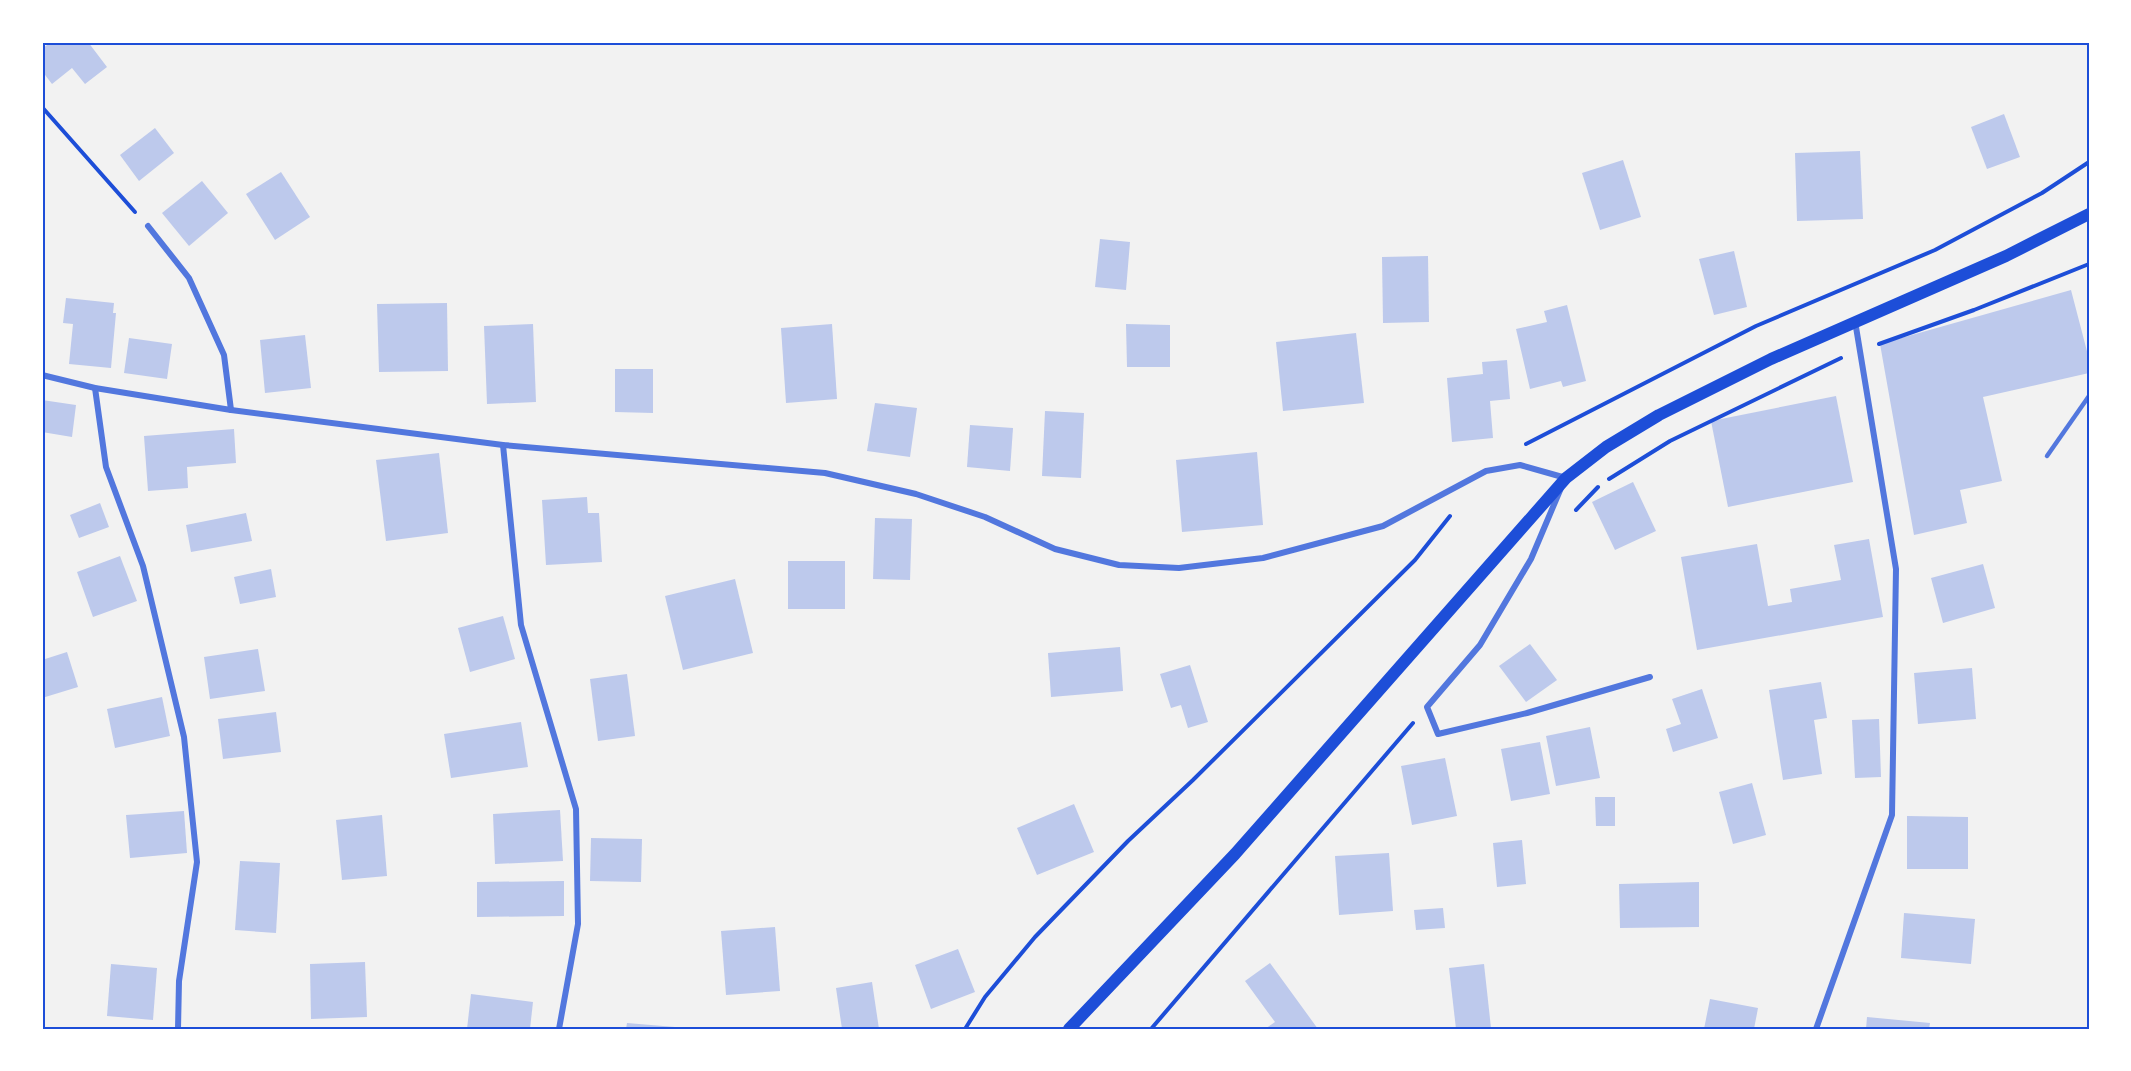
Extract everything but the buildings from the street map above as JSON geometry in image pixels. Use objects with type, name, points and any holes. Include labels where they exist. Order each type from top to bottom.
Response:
[{"type":"main road","points":[[1069,1029],[1234,854],[1566,478],[1606,447],[1659,415],[1771,359],[2006,256],[2089,214]]},
{"type":"street","points":[[148,226],[189,278],[220,346],[224,356],[231,410]]},
{"type":"street","points":[[1816,1029],[1892,815],[1896,569],[1855,321]]},
{"type":"street","points":[[42,375],[95,388],[231,410],[503,445],[825,473],[916,494],[985,517],[1055,549],[1119,565],[1179,568],[1263,558],[1383,526],[1486,471],[1520,465],[1566,478],[1531,559],[1480,645],[1427,707],[1438,734],[1527,713],[1650,677]]},
{"type":"street","points":[[95,388],[106,467],[143,566],[184,737],[197,862],[179,981],[178,1029]]},
{"type":"street","points":[[503,445],[521,625],[576,808],[578,924],[559,1029]]},
{"type":"lane","points":[[2047,456],[2089,396]]},
{"type":"path","points":[[42,107],[148,226]]},
{"type":"path","points":[[1571,516],[1601,484],[1670,441],[1860,349],[1974,310],[2089,264]]},
{"type":"path","points":[[1151,1029],[1427,707]]}]
